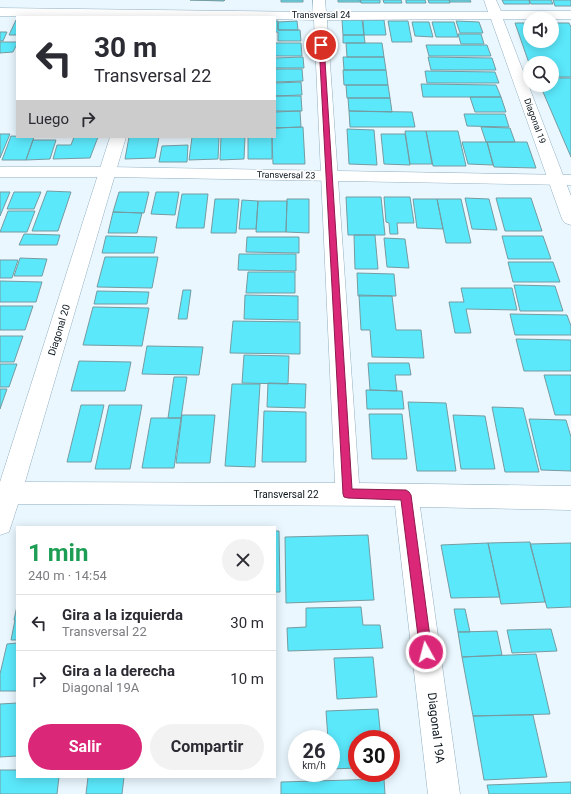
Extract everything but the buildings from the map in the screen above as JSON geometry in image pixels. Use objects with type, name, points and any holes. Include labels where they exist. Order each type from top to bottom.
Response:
[{"type":"street","points":[[155,16],[159,0]]},
{"type":"street","name":"Diagonal 19","points":[[490,0],[564,180],[571,219]]},
{"type":"street","points":[[320,8],[348,494]]},
{"type":"street","name":"Transversal 24","points":[[0,12],[155,16],[320,8],[496,16],[571,15]]},
{"type":"street","name":"Diagonal 20","points":[[0,523],[4,493],[118,138]]},
{"type":"street","name":"Transversal 23","points":[[0,172],[329,175],[564,180]]},
{"type":"street","name":"Transversal 22","points":[[4,493],[348,494],[571,498]]},
{"type":"street","name":"Diagonal 19A","points":[[406,495],[444,794]]},
{"type":"route","points":[[321,45],[348,494],[406,495],[426,652]]}]
